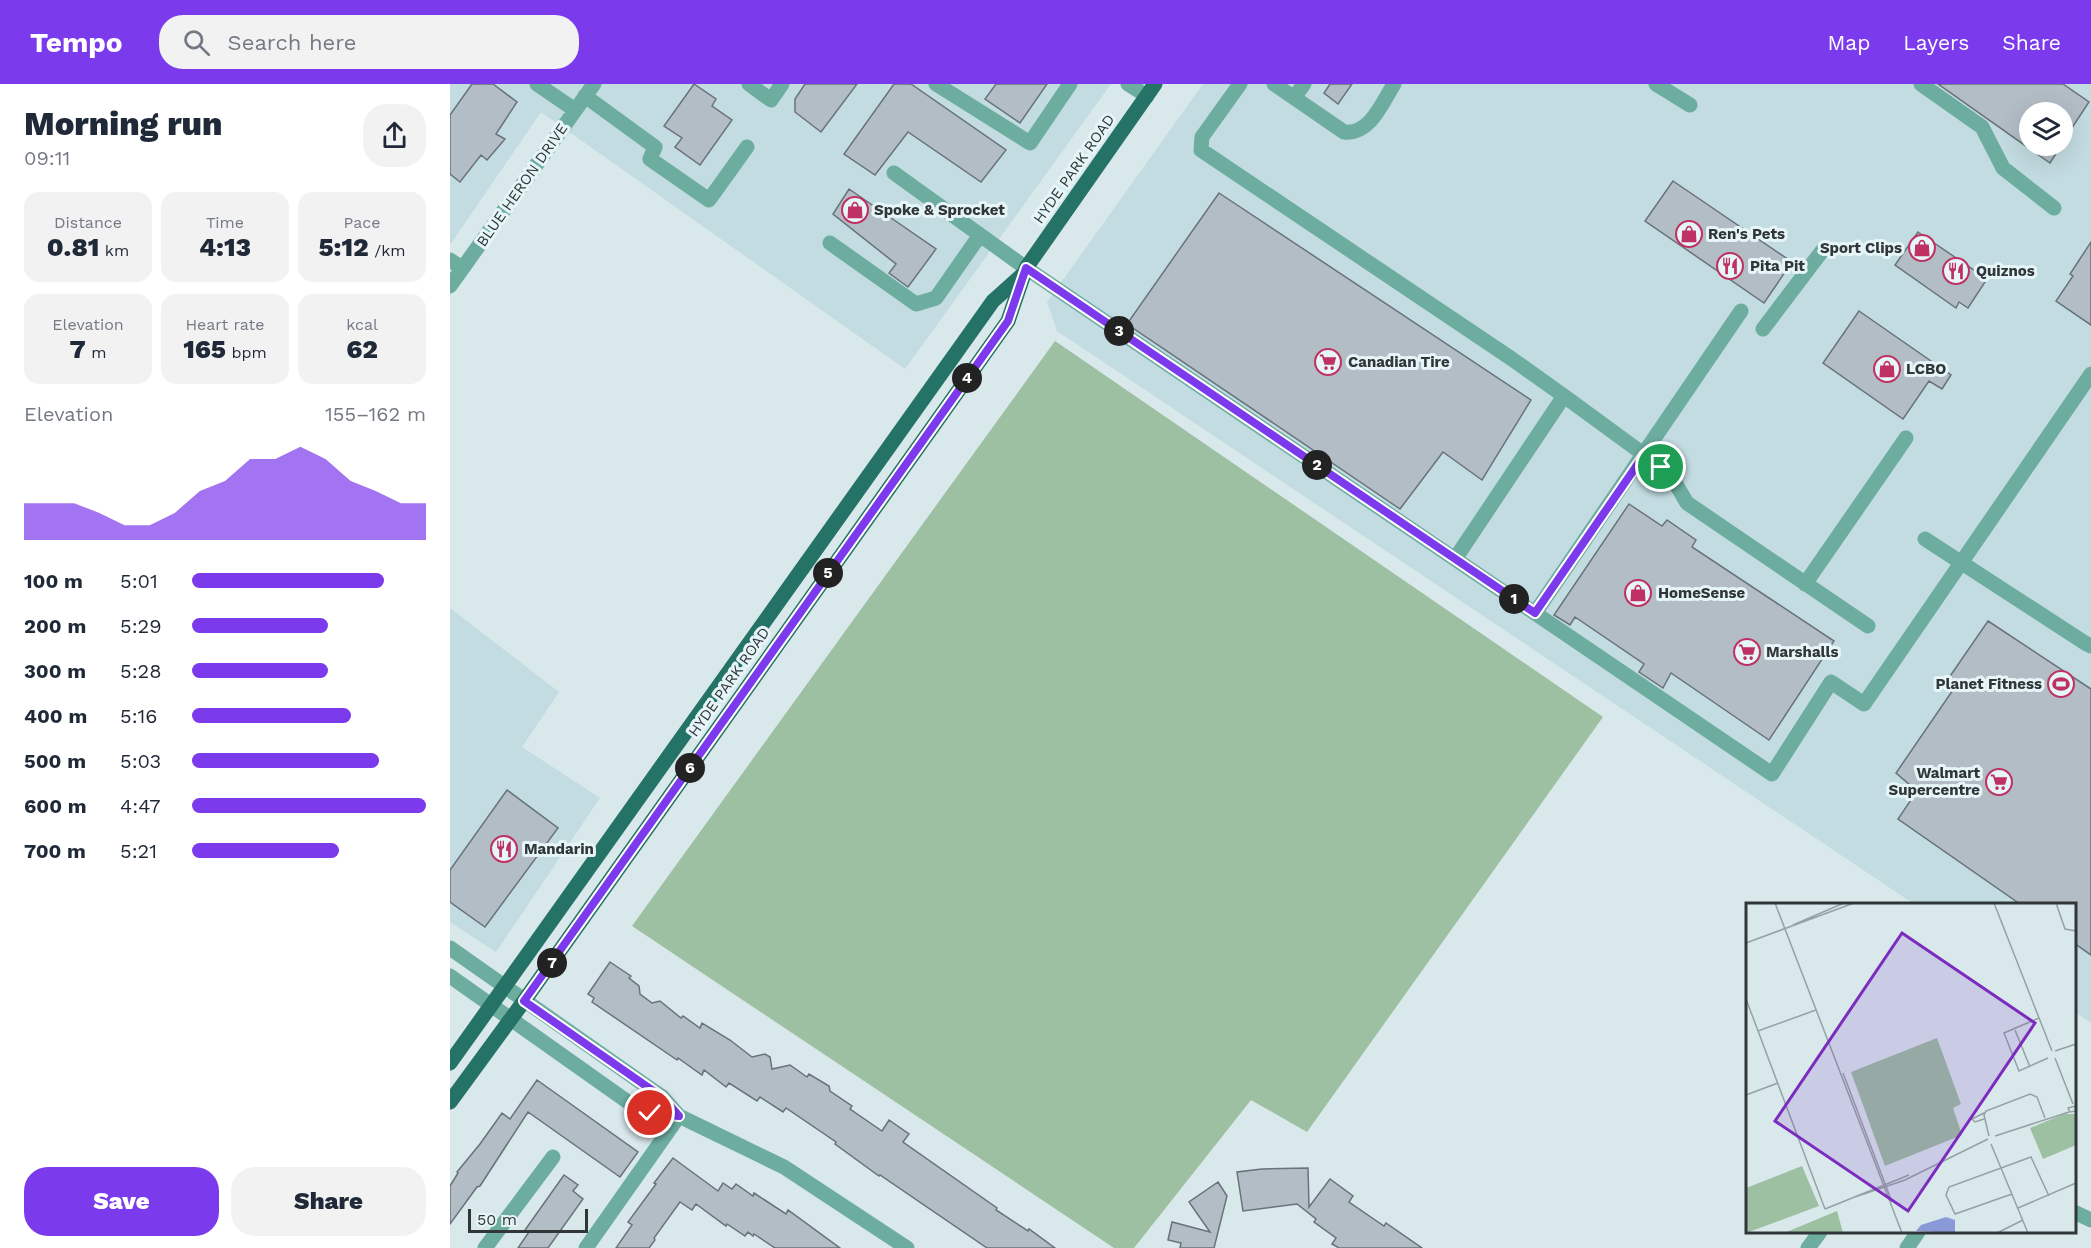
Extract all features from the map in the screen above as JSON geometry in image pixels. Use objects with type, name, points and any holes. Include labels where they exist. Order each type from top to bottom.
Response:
[{"type":"main road","name":"HYDE PARK ROAD","points":[[450,1063],[993,301],[1024,272],[1151,90]]},
{"type":"main road","name":"HYDE PARK ROAD","points":[[450,1101],[511,1020],[1008,321],[1024,272]]},
{"type":"street","points":[[537,84],[575,110]]},
{"type":"street","points":[[749,84],[771,100],[782,84]]},
{"type":"street","points":[[936,84],[1029,143],[1070,84]]},
{"type":"street","points":[[1128,84],[1151,90]]},
{"type":"street","points":[[1240,84],[1202,137],[1201,150],[1564,396],[1661,467],[1674,481],[1687,503],[1868,626]]},
{"type":"street","points":[[1274,84],[1344,132],[1352,133],[1363,129],[1370,122],[1395,84]]},
{"type":"street","points":[[1294,98],[1304,84]]},
{"type":"street","points":[[1656,84],[1690,105]]},
{"type":"street","points":[[1921,84],[1982,126],[2003,168],[2054,208]]},
{"type":"street","points":[[589,90],[655,147],[650,159],[709,200],[747,147]]},
{"type":"street","name":"BLUE HERON DRIVE","points":[[450,286],[456,264],[589,90]]},
{"type":"street","points":[[894,172],[980,235],[1024,272],[1455,559],[1772,774],[1831,682],[1864,704],[2091,374]]},
{"type":"street","points":[[830,243],[916,304],[936,298],[980,235]]},
{"type":"street","points":[[1763,329],[1822,251]]},
{"type":"street","points":[[1535,613],[1740,311]]},
{"type":"street","points":[[1455,559],[1564,396]]},
{"type":"street","points":[[1805,584],[1906,438]]},
{"type":"street","points":[[1925,540],[2091,646]]},
{"type":"street","points":[[450,948],[662,1097],[679,1116]]},
{"type":"street","points":[[450,976],[628,1102],[650,1113],[679,1116],[784,1167],[908,1248]]},
{"type":"street","points":[[585,1248],[679,1116]]},
{"type":"street","points":[[485,1248],[553,1157]]},
{"type":"street","points":[[2076,1213],[2091,1220]]},
{"type":"street","points":[[1808,1248],[1819,1233]]},
{"type":"street","points":[[1907,1248],[1916,1233]]},
{"type":"shaded area","points":[[450,84],[1111,84],[905,369],[541,112],[450,245]]},
{"type":"shaded area","points":[[1203,84],[2091,84],[2091,1023],[2076,1013],[2076,903],[1913,903],[1057,331],[1047,302]]},
{"type":"shaded area","points":[[450,608],[559,692],[522,747],[600,798],[496,952],[450,922]]},
{"type":"green space","points":[[1055,341],[1603,717],[1307,1132],[1251,1100],[1134,1248],[1114,1248],[632,926]]},
{"type":"building","points":[[472,84],[493,84],[517,102],[496,134],[505,139],[487,160],[481,155],[460,182],[450,174],[450,115]]},
{"type":"building","points":[[694,84],[716,99],[712,106],[732,120],[700,165],[675,147],[682,138],[664,126]]},
{"type":"building","points":[[805,84],[857,84],[821,132],[795,112],[795,99]]},
{"type":"building","points":[[894,84],[911,84],[1006,150],[981,182],[908,132],[875,175],[844,154]]},
{"type":"building","points":[[996,84],[1047,84],[1020,123],[985,99]]},
{"type":"building","points":[[1330,84],[1352,84],[1338,104],[1324,93]]},
{"type":"building","points":[[1938,84],[2063,84],[2089,102],[2073,126],[2073,102],[2019,102],[2019,141]]},
{"type":"building","points":[[2040,156],[2055,156],[2050,163]]},
{"type":"building","points":[[1673,181],[1792,262],[1764,303],[1645,221]]},
{"type":"building","points":[[849,189],[936,249],[908,287],[889,273],[896,264],[833,214]]},
{"type":"building","name":"Canadian Tire","points":[[1219,193],[1531,400],[1482,480],[1443,452],[1400,509],[1127,324]]},
{"type":"building","points":[[1918,232],[1987,279],[1968,308],[1959,302],[1956,308],[1895,265]]},
{"type":"building","points":[[2091,242],[2091,325],[2056,301],[2073,276],[2070,274]]},
{"type":"building","name":"LCBO","points":[[1859,311],[1951,375],[1942,389],[1929,381],[1903,419],[1823,363]]},
{"type":"building","points":[[1629,504],[1662,526],[1667,520],[1696,540],[1692,547],[1834,641],[1769,740],[1671,673],[1663,688],[1639,672],[1644,664],[1575,617],[1570,625],[1554,615]]},
{"type":"building","name":"Walmart Supercentre","points":[[1988,621],[2091,689],[2091,955],[2076,944],[2076,903],[2019,903],[1898,819],[1917,791],[1896,773],[1955,687],[1946,682]]},
{"type":"building","name":"Mandarin","points":[[507,790],[558,828],[485,927],[450,902],[450,870]]},
{"type":"building","points":[[610,962],[631,976],[629,978],[639,986],[640,994],[652,1003],[660,1001],[681,1018],[683,1016],[700,1028],[702,1023],[752,1057],[765,1054],[770,1057],[772,1069],[790,1065],[807,1077],[809,1074],[829,1086],[830,1091],[852,1106],[850,1109],[882,1131],[889,1120],[909,1134],[903,1142],[997,1208],[996,1210],[1028,1231],[1029,1229],[1055,1248],[987,1248],[879,1176],[835,1144],[836,1142],[786,1108],[783,1112],[760,1097],[757,1101],[729,1083],[726,1087],[704,1070],[702,1075],[678,1058],[677,1060],[592,1002],[594,998],[588,994]]},
{"type":"building","points":[[537,1080],[638,1152],[620,1177],[528,1112],[480,1186],[450,1224],[450,1186],[457,1172],[502,1113],[510,1119]]},
{"type":"building","points":[[673,1158],[718,1191],[723,1183],[732,1189],[736,1184],[786,1214],[788,1210],[840,1248],[775,1248],[754,1234],[753,1236],[748,1232],[745,1236],[727,1224],[726,1226],[696,1204],[692,1210],[680,1202],[649,1248],[616,1248],[632,1225],[628,1222]]},
{"type":"building","points":[[1308,1168],[1309,1207],[1330,1179],[1353,1196],[1349,1202],[1384,1226],[1386,1223],[1422,1248],[1339,1248],[1332,1244],[1336,1238],[1314,1222],[1316,1219],[1297,1204],[1243,1211],[1237,1172]]},
{"type":"building","points":[[564,1175],[578,1185],[573,1191],[583,1199],[548,1248],[518,1248],[529,1232],[525,1230]]},
{"type":"building","points":[[1218,1182],[1227,1196],[1214,1248],[1180,1248],[1181,1243],[1168,1240],[1172,1222],[1210,1232],[1189,1202]]},
{"type":"place","name":"Spoke & Sprocket","points":[[855,210]]},
{"type":"place","name":"Ren's Pets","points":[[1689,234]]},
{"type":"place","name":"Sport Clips","points":[[1922,248]]},
{"type":"place","name":"Pita Pit","points":[[1730,266]]},
{"type":"place","name":"Quiznos","points":[[1956,271]]},
{"type":"place","name":"Canadian Tire","points":[[1328,362]]},
{"type":"place","name":"LCBO","points":[[1887,369]]},
{"type":"place","name":"HomeSense","points":[[1638,593]]},
{"type":"place","name":"Marshalls","points":[[1747,652]]},
{"type":"place","name":"Planet Fitness","points":[[2061,684]]},
{"type":"place","name":"Walmart Supercentre","points":[[1999,782]]},
{"type":"place","name":"Mandarin","points":[[504,849]]},
{"type":"route","points":[[650,1113],[679,1116],[662,1097],[524,1001],[1008,321],[1026,268],[1535,613],[1644,455],[1661,467]]}]
